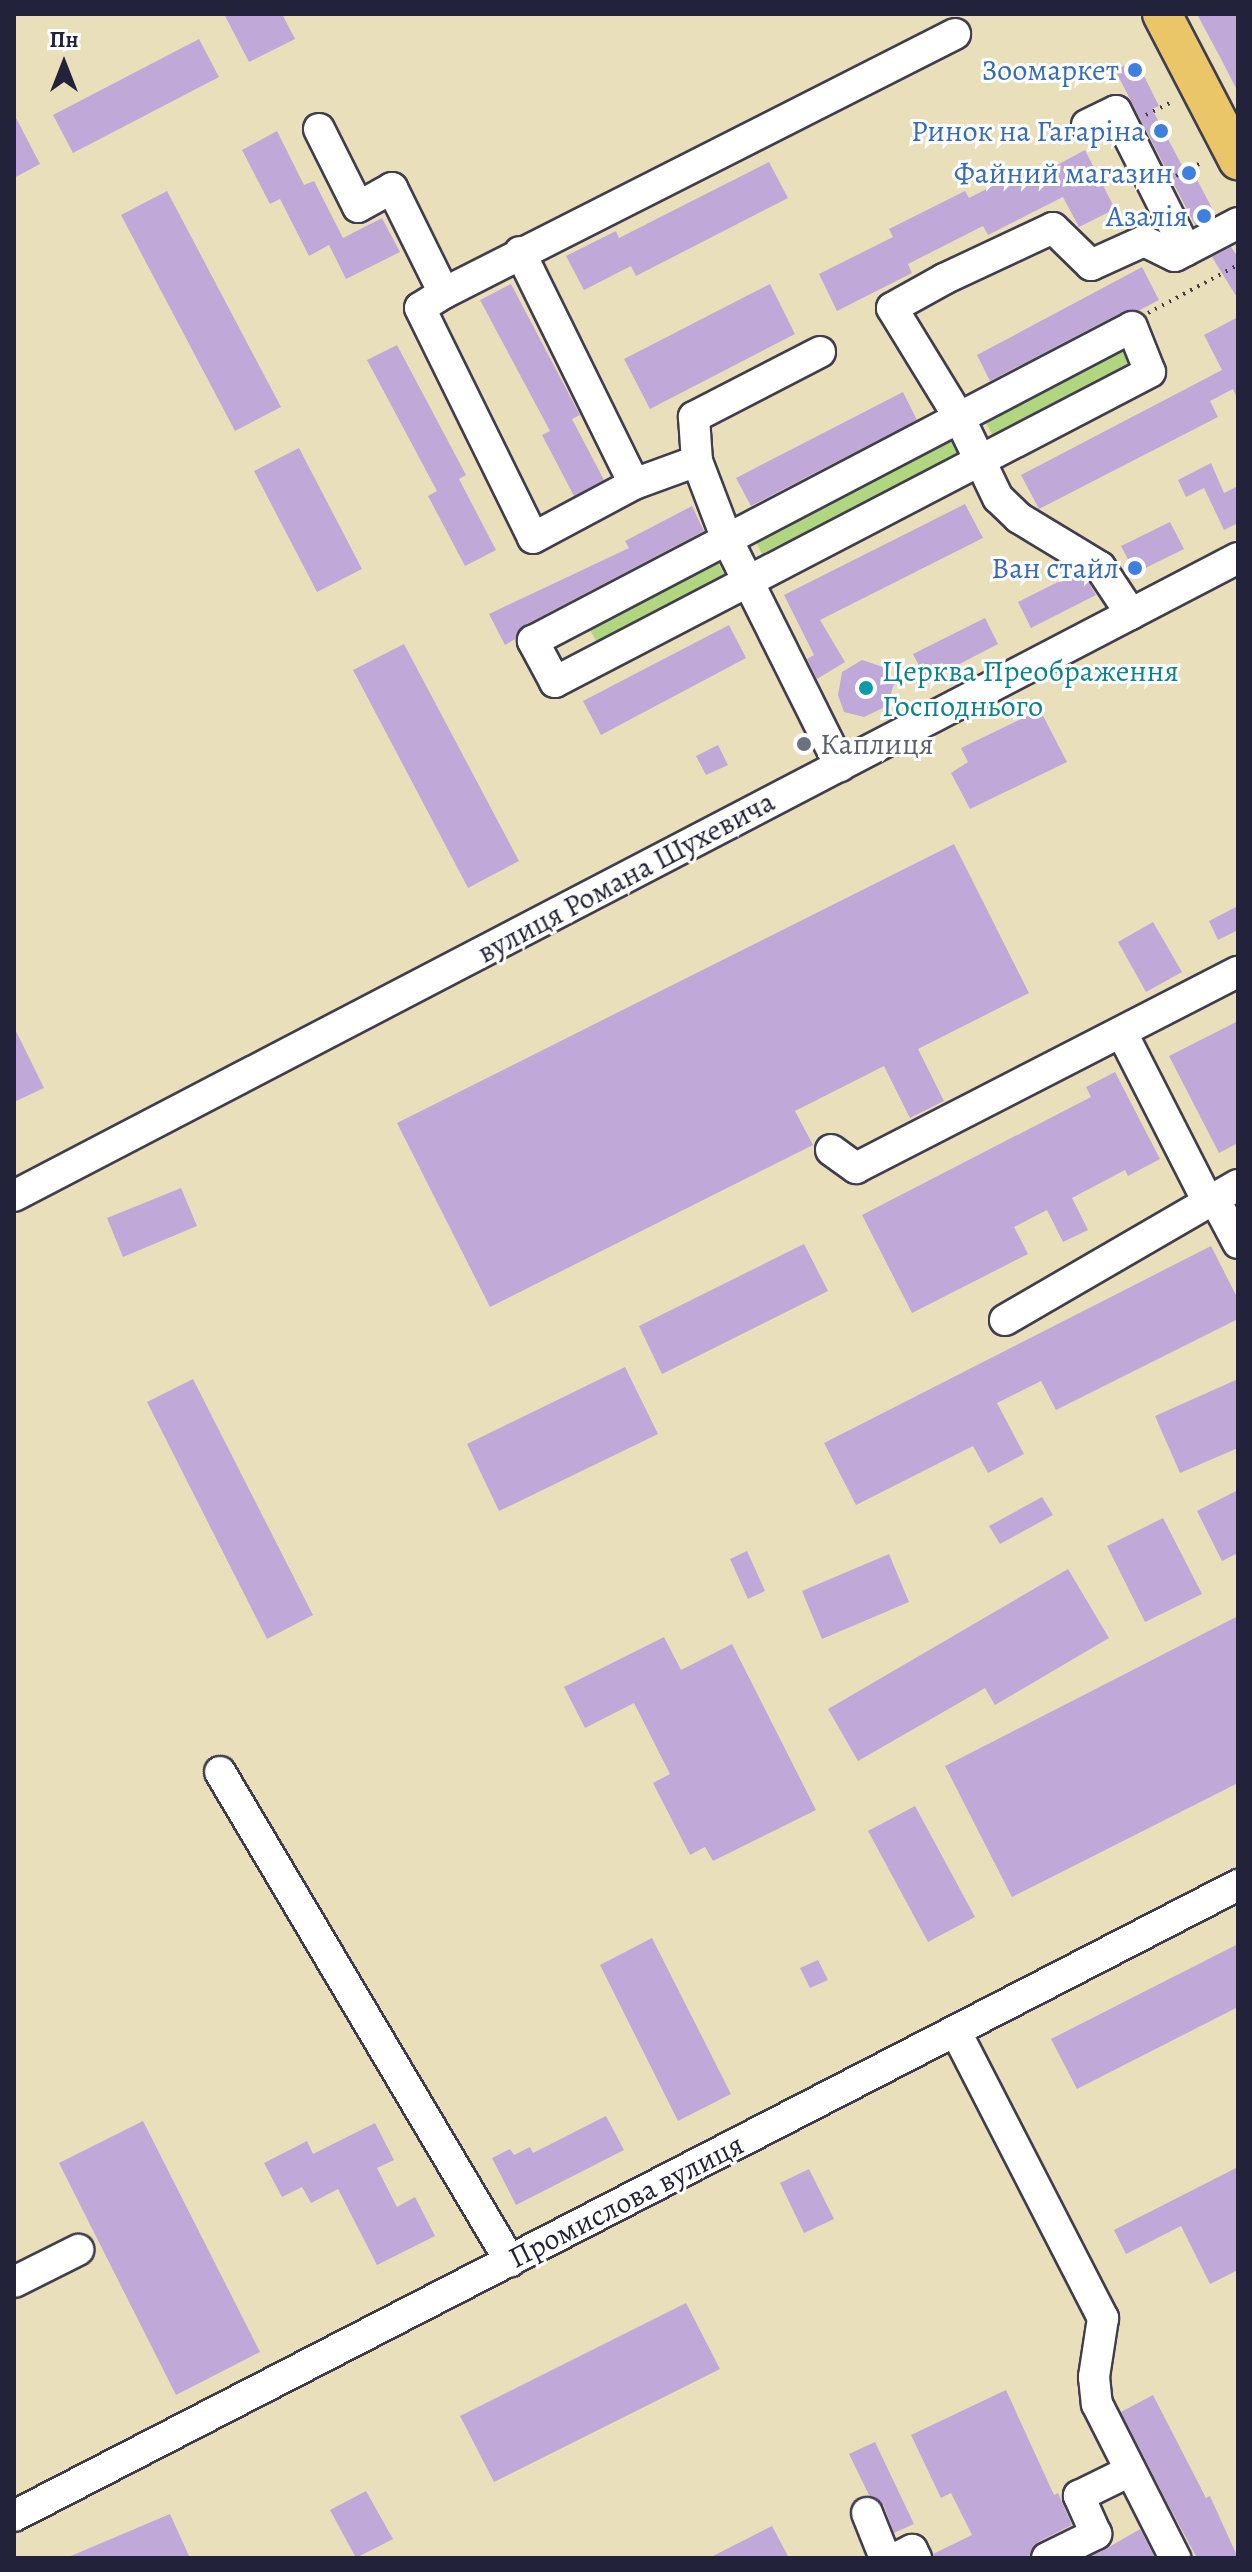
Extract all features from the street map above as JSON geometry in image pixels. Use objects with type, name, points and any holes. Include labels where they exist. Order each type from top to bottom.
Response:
[{"type":"main road","points":[[1162,14],[1238,160]]},
{"type":"street","points":[[697,461],[634,484],[533,538],[420,308],[520,252],[955,34]]},
{"type":"street","points":[[1087,125],[1116,111],[1186,250]]},
{"type":"street","points":[[319,129],[358,207],[392,188],[444,293]]},
{"type":"street","points":[[1131,614],[1100,567],[1019,518],[998,498],[960,419],[892,308],[944,279],[1053,228],[1091,265],[1144,241],[1175,256],[1238,223]]},
{"type":"street","points":[[520,252],[634,484]]},
{"type":"street","points":[[1132,327],[1150,372],[982,460],[555,682],[533,641],[726,537],[960,419],[1132,327]]},
{"type":"street","points":[[820,352],[694,417],[697,461],[726,537],[840,766]]},
{"type":"street","name":"вулиця Романа Шухевича","points":[[14,1196],[1238,558]]},
{"type":"street","points":[[831,1150],[856,1168],[1238,972]]},
{"type":"street","points":[[1122,1033],[1220,1195],[1238,1243]]},
{"type":"street","points":[[1005,1320],[1220,1195]]},
{"type":"street","points":[[220,1772],[510,2261]]},
{"type":"street","name":"Промислова вулиця","points":[[14,2516],[1238,1885]]},
{"type":"street","points":[[956,2032],[1103,2318],[1094,2377],[1097,2404],[1128,2472],[1175,2558]]},
{"type":"street","points":[[14,2282],[78,2250]]},
{"type":"street","points":[[1047,2558],[1096,2534],[1079,2496],[1128,2472]]},
{"type":"street","points":[[867,2513],[885,2558]]},
{"type":"street","points":[[896,2558],[912,2550],[916,2558]]},
{"type":"path","points":[[1124,127],[1173,101]]},
{"type":"green space","points":[[1119,339],[1137,370],[997,443],[981,414]]},
{"type":"green space","points":[[950,428],[963,454],[762,554],[751,530]]},
{"type":"green space","points":[[712,551],[726,578],[597,643],[583,616]]},
{"type":"building","points":[[224,14],[282,14],[295,39],[249,62]]},
{"type":"building","points":[[1197,14],[1238,14],[1238,92],[1221,59]]},
{"type":"building","points":[[199,39],[219,77],[73,153],[53,115]]},
{"type":"building","points":[[1136,60],[1159,106],[1152,109],[1186,173],[1192,170],[1215,214],[1195,225],[1115,70]]},
{"type":"building","points":[[14,114],[40,164],[14,178]]},
{"type":"building","points":[[277,131],[304,185],[314,181],[343,238],[382,218],[400,252],[346,279],[329,245],[309,256],[280,199],[270,204],[242,150]]},
{"type":"building","points":[[1085,150],[1115,209],[1079,227],[1063,197],[988,235],[983,226],[908,264],[912,273],[837,311],[819,274],[893,237],[889,229],[965,191],[969,198],[1025,169],[1031,179]]},
{"type":"building","points":[[769,162],[788,198],[636,276],[631,266],[584,290],[566,256],[616,231],[619,238]]},
{"type":"building","points":[[167,191],[281,407],[235,431],[121,215]]},
{"type":"building","points":[[1231,247],[1238,257],[1238,299],[1212,257]]},
{"type":"building","points":[[1142,267],[1159,300],[1138,311],[1124,311],[990,381],[977,355]]},
{"type":"building","points":[[511,284],[580,415],[572,419],[604,480],[574,496],[542,435],[550,431],[480,300]]},
{"type":"building","points":[[770,284],[795,334],[650,409],[624,359]]},
{"type":"building","points":[[1238,317],[1238,400],[1233,389],[1210,401],[1218,417],[1039,509],[1021,475],[1222,370],[1204,335]]},
{"type":"building","points":[[397,345],[466,475],[459,479],[496,550],[465,566],[428,496],[437,491],[367,360]]},
{"type":"building","points":[[903,392],[917,420],[751,506],[736,478]]},
{"type":"building","points":[[299,448],[362,569],[317,592],[254,471]]},
{"type":"building","points":[[1211,463],[1224,493],[1238,486],[1238,523],[1224,530],[1204,488],[1186,497],[1178,480]]},
{"type":"building","points":[[965,504],[983,538],[820,620],[845,662],[817,679],[807,659],[814,655],[784,595]]},
{"type":"building","points":[[692,506],[704,531],[525,625],[515,639],[505,645],[489,614],[629,548],[625,541]]},
{"type":"building","points":[[1170,522],[1184,549],[1135,573],[1121,546]]},
{"type":"building","points":[[1076,573],[1087,580],[1096,595],[1031,628],[1018,602]]},
{"type":"building","points":[[985,618],[998,644],[927,681],[913,654]]},
{"type":"building","points":[[729,625],[746,658],[601,735],[583,701]]},
{"type":"building","points":[[404,644],[519,861],[468,888],[353,670]]},
{"type":"building","name":"Церква Преображення Господнього","points":[[862,660],[883,667],[894,684],[887,706],[864,717],[844,712],[838,695],[842,672]]},
{"type":"building","points":[[1040,710],[1067,762],[970,809],[951,773],[968,762],[961,748]]},
{"type":"building","points":[[718,745],[728,765],[706,775],[696,756]]},
{"type":"building","points":[[954,844],[1029,993],[918,1049],[944,1101],[910,1118],[884,1066],[795,1111],[813,1145],[490,1307],[397,1123]]},
{"type":"building","points":[[1238,906],[1238,930],[1218,940],[1209,921]]},
{"type":"building","points":[[1153,922],[1182,972],[1146,992],[1118,942]]},
{"type":"building","points":[[1238,1021],[1238,1143],[1219,1153],[1169,1056]]},
{"type":"building","points":[[14,1027],[44,1088],[14,1102]]},
{"type":"building","points":[[1115,1072],[1160,1159],[1128,1176],[1125,1170],[1072,1198],[1088,1230],[1063,1242],[1047,1210],[1014,1227],[1028,1254],[912,1313],[862,1215],[1091,1097],[1086,1087]]},
{"type":"building","points":[[181,1188],[197,1226],[123,1257],[107,1218]]},
{"type":"building","points":[[804,1244],[828,1291],[662,1374],[639,1326]]},
{"type":"building","points":[[1211,1246],[1238,1299],[1238,1319],[1056,1410],[1041,1381],[997,1403],[1024,1454],[988,1473],[973,1446],[856,1505],[824,1443]]},
{"type":"building","points":[[625,1367],[658,1434],[499,1511],[467,1444]]},
{"type":"building","points":[[193,1379],[313,1615],[267,1639],[147,1402]]},
{"type":"building","points":[[1238,1379],[1238,1448],[1180,1473],[1155,1416]]},
{"type":"building","points":[[1238,1490],[1238,1553],[1222,1561],[1197,1511]]},
{"type":"building","points":[[1042,1497],[1053,1515],[1000,1544],[989,1526]]},
{"type":"building","points":[[1163,1518],[1202,1594],[1145,1622],[1107,1546]]},
{"type":"building","points":[[747,1551],[765,1591],[748,1599],[730,1559]]},
{"type":"building","points":[[889,1554],[909,1602],[822,1639],[802,1591]]},
{"type":"building","points":[[1068,1569],[1109,1638],[995,1705],[985,1688],[858,1761],[828,1709]]},
{"type":"building","points":[[1238,1616],[1238,1783],[1012,1897],[945,1766]]},
{"type":"building","points":[[664,1637],[681,1670],[732,1644],[816,1810],[713,1861],[705,1847],[690,1855],[653,1783],[670,1774],[634,1703],[585,1728],[564,1687]]},
{"type":"building","points":[[915,1806],[975,1917],[928,1942],[868,1831]]},
{"type":"building","points":[[652,1938],[731,2094],[678,2121],[600,1965]]},
{"type":"building","points":[[1238,1944],[1238,2007],[1077,2089],[1051,2039]]},
{"type":"building","points":[[818,1960],[828,1980],[810,1988],[800,1968]]},
{"type":"building","points":[[606,2116],[624,2150],[516,2205],[492,2158],[510,2149],[514,2155],[530,2147],[533,2153]]},
{"type":"building","points":[[143,2121],[260,2352],[176,2395],[59,2163]]},
{"type":"building","points":[[375,2123],[394,2160],[377,2168],[397,2207],[415,2197],[435,2236],[377,2265],[338,2189],[311,2203],[302,2187],[282,2197],[264,2163],[307,2141],[313,2154]]},
{"type":"building","points":[[1238,2167],[1238,2270],[1210,2284],[1181,2226],[1126,2254],[1114,2230]]},
{"type":"building","points":[[809,2169],[834,2219],[804,2233],[780,2183]]},
{"type":"building","points":[[686,2303],[720,2369],[494,2482],[460,2416]]},
{"type":"building","points":[[1006,2390],[1054,2495],[1058,2493],[1072,2525],[1038,2542],[1029,2558],[934,2558],[933,2554],[972,2535],[951,2493],[941,2498],[911,2435]]},
{"type":"building","points":[[1153,2395],[1206,2498],[1210,2496],[1238,2558],[1197,2558],[1170,2508],[1121,2412]]},
{"type":"building","points":[[875,2442],[914,2524],[894,2533],[884,2506],[869,2495],[849,2454]]},
{"type":"building","points":[[366,2491],[393,2539],[356,2558],[330,2510]]},
{"type":"building","points":[[170,2514],[190,2558],[66,2558]]},
{"type":"building","points":[[772,2526],[789,2558],[709,2558]]},
{"type":"building","points":[[1140,2529],[1155,2558],[1088,2558],[1104,2550]]},
{"type":"place","name":"Зоомаркет","points":[[1135,70]]},
{"type":"place","name":"Ринок на Гагаріна","points":[[1161,131]]},
{"type":"place","name":"Файний магазин","points":[[1189,173]]},
{"type":"place","name":"Азалія","points":[[1204,216]]},
{"type":"place","name":"Ван стайл","points":[[1135,568]]},
{"type":"place","name":"Церква Преображення Господнього","points":[[866,688]]},
{"type":"place","name":"Каплиця","points":[[804,744]]}]
